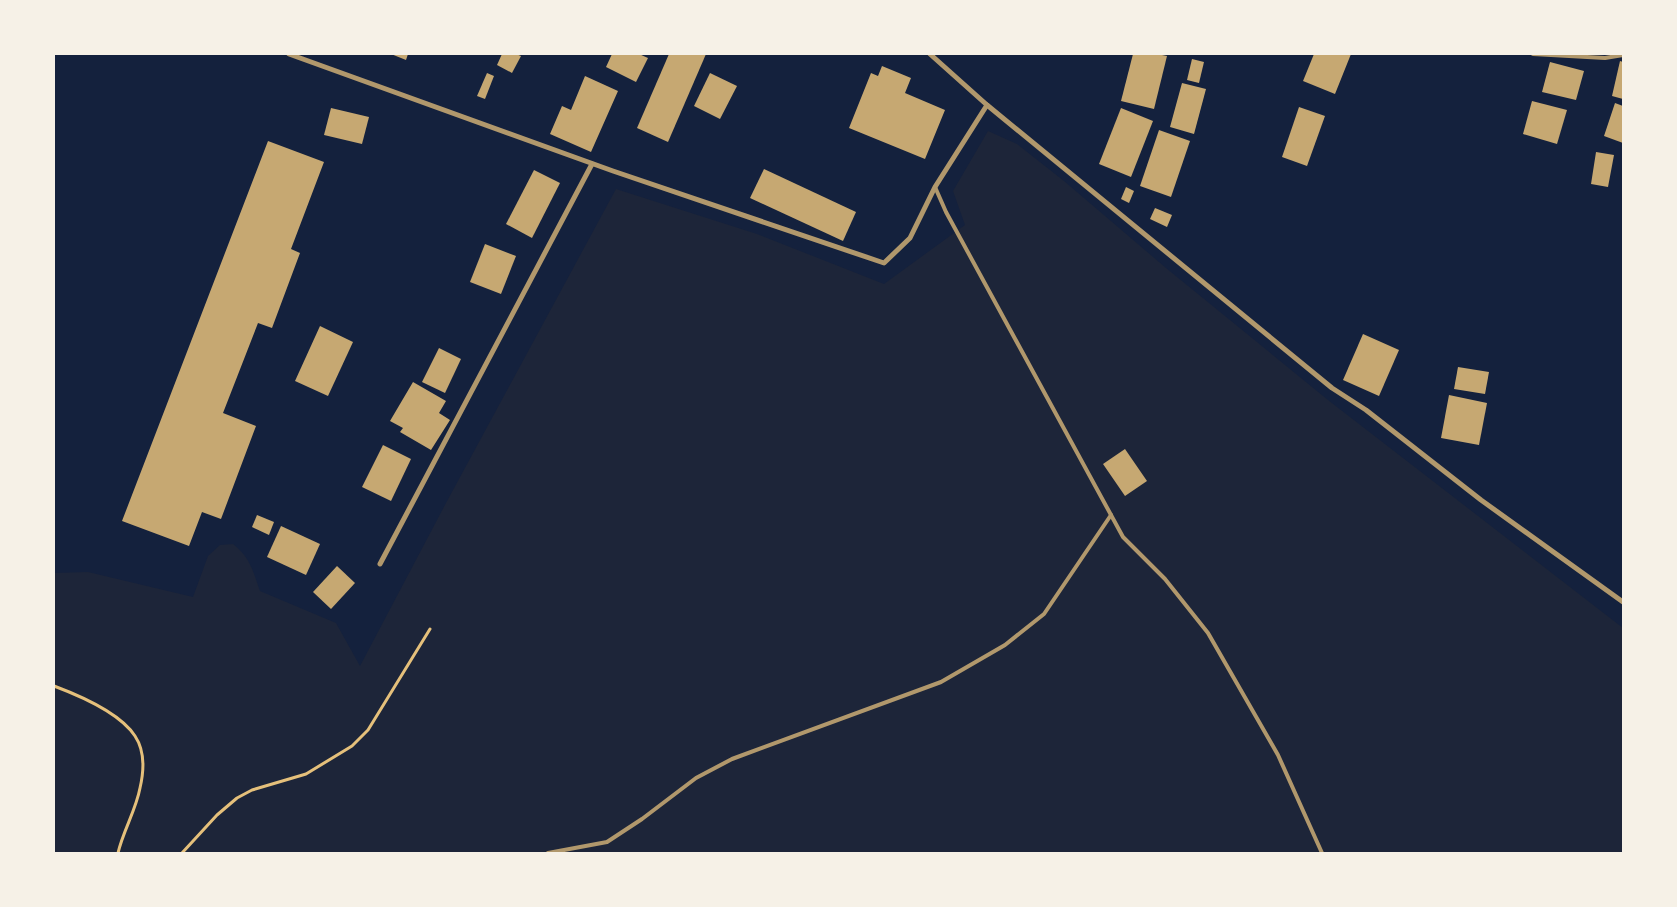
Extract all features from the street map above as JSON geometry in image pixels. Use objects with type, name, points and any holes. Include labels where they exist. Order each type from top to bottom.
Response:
[{"type":"street","points":[[289,54],[592,164],[884,263],[910,238],[935,187],[987,106]]},
{"type":"street","points":[[930,54],[987,106],[1332,388],[1366,410],[1481,500],[1623,602]]},
{"type":"street","points":[[380,564],[592,164]]},
{"type":"lane","points":[[1533,54],[1605,58],[1623,55]]},
{"type":"lane","points":[[935,187],[946,212],[1123,538],[1165,579],[1208,634],[1278,755],[1322,853]]},
{"type":"lane","points":[[548,853],[608,842],[696,778],[732,760],[941,682],[1006,645],[1044,614],[1111,515]]},
{"type":"path","points":[[182,853],[217,815],[237,798],[252,790],[306,774],[352,746],[368,730],[430,629]]},
{"type":"path","points":[[54,686],[84,698],[104,710],[135,736],[141,750],[143,766],[140,789],[118,853]]},
{"type":"shaded area","points":[[988,131],[1017,144],[1328,400],[1623,628],[1623,853],[54,853],[54,573],[88,572],[193,597],[208,556],[220,545],[233,544],[247,559],[260,591],[336,623],[360,666],[616,189],[757,234],[884,284],[965,225],[953,191]]},
{"type":"building","points":[[391,54],[408,54],[406,60]]},
{"type":"building","points":[[502,54],[521,56],[512,73],[497,65]]},
{"type":"building","points":[[612,54],[639,54],[648,58],[636,82],[606,67]]},
{"type":"building","points":[[669,54],[706,54],[668,142],[637,128]]},
{"type":"building","points":[[1133,54],[1167,56],[1154,109],[1121,101]]},
{"type":"building","points":[[1314,54],[1351,54],[1335,94],[1303,81]]},
{"type":"building","points":[[1192,59],[1204,62],[1199,83],[1187,80]]},
{"type":"building","points":[[1620,61],[1623,62],[1623,99],[1612,96]]},
{"type":"building","points":[[1550,62],[1584,71],[1576,100],[1542,92]]},
{"type":"building","points":[[882,66],[911,78],[905,93],[945,110],[925,159],[849,128],[871,73],[878,76]]},
{"type":"building","points":[[487,73],[494,76],[485,99],[477,96]]},
{"type":"building","points":[[710,73],[737,86],[720,119],[694,106]]},
{"type":"building","points":[[585,76],[618,91],[591,152],[550,134],[562,106],[571,110]]},
{"type":"building","points":[[1182,83],[1206,89],[1194,134],[1170,127]]},
{"type":"building","points":[[1532,101],[1567,110],[1557,144],[1523,134]]},
{"type":"building","points":[[1615,103],[1623,106],[1623,143],[1604,136]]},
{"type":"building","points":[[1299,107],[1325,116],[1307,166],[1282,157]]},
{"type":"building","points":[[331,108],[369,117],[362,144],[324,135]]},
{"type":"building","points":[[1121,108],[1153,121],[1131,177],[1099,164]]},
{"type":"building","points":[[1159,130],[1190,141],[1171,197],[1140,186]]},
{"type":"building","points":[[268,141],[324,162],[291,249],[300,253],[272,328],[258,323],[223,413],[256,426],[221,519],[202,512],[189,546],[122,521]]},
{"type":"building","points":[[1596,152],[1614,155],[1608,187],[1591,184]]},
{"type":"building","points":[[764,169],[856,212],[843,241],[750,198]]},
{"type":"building","points":[[534,170],[560,183],[532,238],[506,224]]},
{"type":"building","points":[[1126,187],[1134,191],[1129,203],[1121,199]]},
{"type":"building","points":[[1155,208],[1172,215],[1167,227],[1150,219]]},
{"type":"building","points":[[485,244],[516,256],[501,294],[470,282]]},
{"type":"building","points":[[320,326],[353,342],[328,396],[295,381]]},
{"type":"building","points":[[1363,334],[1399,350],[1379,396],[1343,380]]},
{"type":"building","points":[[439,348],[461,359],[445,393],[422,382]]},
{"type":"building","points":[[1458,367],[1489,372],[1485,394],[1454,389]]},
{"type":"building","points":[[413,382],[446,401],[439,413],[450,420],[431,450],[400,432],[403,428],[390,421]]},
{"type":"building","points":[[1449,395],[1487,403],[1479,445],[1441,438]]},
{"type":"building","points":[[383,445],[411,459],[391,501],[362,487]]},
{"type":"building","points":[[1125,449],[1147,481],[1125,496],[1103,464]]},
{"type":"building","points":[[257,515],[274,522],[269,535],[252,527]]},
{"type":"building","points":[[281,526],[320,544],[306,575],[267,557]]},
{"type":"building","points":[[337,566],[355,583],[331,609],[313,592]]}]
